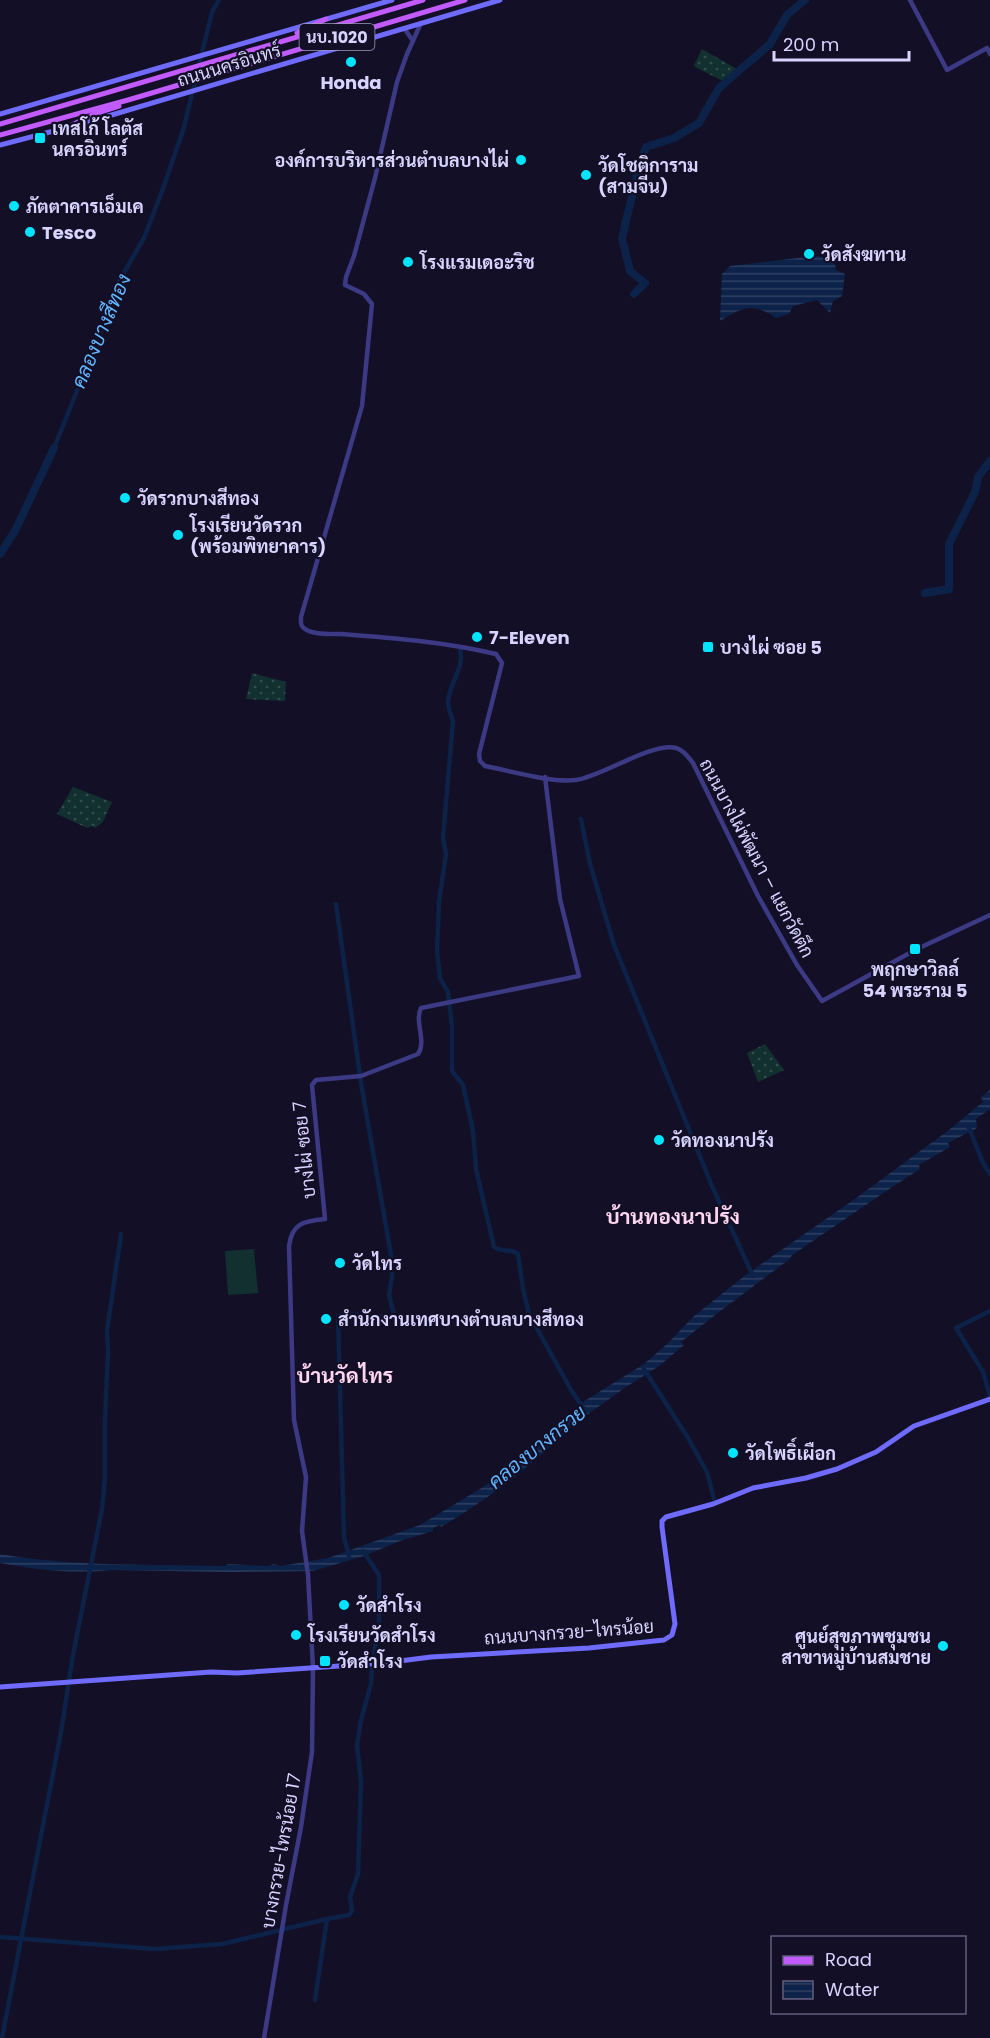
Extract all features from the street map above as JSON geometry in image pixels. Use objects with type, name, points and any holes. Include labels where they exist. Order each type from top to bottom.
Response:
[{"type":"main road","name":"ถนนนครอินทร์","points":[[0,114],[392,0]]},
{"type":"main road","name":"ถนนนครอินทร์","points":[[0,124],[423,0]]},
{"type":"main road","name":"ถนนนครอินทร์","points":[[2,135],[184,84],[465,0]]},
{"type":"main road","name":"ถนนนครอินทร์","points":[[0,145],[200,89],[500,0]]},
{"type":"main road","points":[[287,39],[326,19]]},
{"type":"main road","points":[[68,127],[94,114],[117,107],[128,100]]},
{"type":"main road","name":"ถนนบางกรวย-ไทรน้อย","points":[[0,1687],[211,1672],[237,1673],[378,1664],[431,1657],[589,1648],[664,1640],[672,1635],[675,1627],[662,1527],[662,1521],[666,1516],[713,1504],[753,1488],[806,1478],[837,1469],[876,1452],[914,1426],[989,1399]]},
{"type":"street","points":[[910,0],[946,70],[987,48],[990,54]]},
{"type":"street","points":[[421,23],[397,82],[361,231],[345,277],[345,285],[364,294],[372,304],[362,406],[345,462],[336,503],[315,566],[301,624],[307,631],[424,640],[496,654],[502,663],[479,754],[480,761],[485,766],[545,777]]},
{"type":"street","points":[[404,28],[413,41]]},
{"type":"street","name":"ถนนบางไผ่พัฒนา – แยกวัดตึก","points":[[545,777],[578,780],[668,747],[678,748],[685,753],[693,763],[758,896],[797,965],[822,1001],[917,949],[990,915]]},
{"type":"street","name":"บางไผ่ ซอย 7","points":[[313,1668],[309,1592],[302,1525],[306,1477],[294,1420],[289,1246],[291,1233],[298,1225],[324,1218],[312,1085],[316,1080],[360,1076],[406,1060],[420,1051],[419,1011],[426,1006],[579,975],[560,899],[545,777]]},
{"type":"street","name":"บางกรวย-ไทรน้อย 17","points":[[264,2038],[312,1752],[313,1668]]},
{"type":"green space","points":[[702,49],[737,69],[723,81],[695,67]]},
{"type":"green space","points":[[252,673],[286,682],[285,701],[246,699]]},
{"type":"green space","points":[[73,787],[112,802],[103,822],[95,828],[93,826],[87,828],[57,814]]},
{"type":"green space","points":[[765,1044],[784,1070],[758,1082],[747,1053]]},
{"type":"green space","points":[[254,1249],[258,1293],[228,1295],[225,1251]]},
{"type":"water","points":[[814,256],[834,258],[836,270],[845,274],[842,296],[833,301],[830,313],[817,300],[793,306],[789,314],[776,318],[760,310],[748,308],[735,312],[720,321],[722,274],[730,266]]},
{"type":"water","name":"คลองบางกรวย","points":[[990,1090],[990,1109],[976,1119],[977,1128],[948,1143],[950,1147],[919,1165],[920,1169],[791,1256],[681,1342],[684,1345],[659,1366],[570,1427],[570,1430],[539,1457],[501,1487],[441,1527],[440,1525],[433,1528],[433,1531],[400,1541],[364,1556],[313,1571],[69,1571],[0,1563],[0,1554],[84,1563],[224,1566],[228,1564],[268,1566],[274,1564],[281,1566],[328,1558],[420,1525],[512,1467],[583,1402],[644,1364],[694,1316],[747,1274],[949,1130],[983,1102],[981,1097]]},
{"type":"waterway","name":"คลองบางสีทอง","points":[[54,448],[105,321],[115,288],[144,238],[164,186],[184,127],[212,12],[219,0]]},
{"type":"waterway","points":[[634,294],[645,283],[630,271],[622,238],[646,147],[674,138],[699,123],[719,88],[770,44],[787,15],[805,0]]},
{"type":"waterway","name":"คลองบางสีทอง","points":[[0,554],[16,529],[54,448]]},
{"type":"waterway","points":[[925,593],[949,589],[949,544],[975,492],[978,477],[990,461]]},
{"type":"waterway","name":"คลองบางกรวย","points":[[460,649],[459,669],[448,702],[453,721],[443,837],[446,854],[439,902],[437,951],[440,978],[448,992],[452,1026],[452,1071],[463,1085],[473,1131],[476,1169],[494,1247],[518,1254],[529,1314],[584,1409]]},
{"type":"waterway","points":[[581,819],[590,864],[614,945],[712,1186],[753,1276]]},
{"type":"waterway","points":[[336,904],[361,1083],[391,1255],[392,1276],[389,1295],[394,1314],[392,1317],[343,1314],[338,1316],[344,1537],[349,1556]]},
{"type":"waterway","points":[[969,1128],[990,1174]]},
{"type":"waterway","points":[[2,2038],[102,1509],[105,1477],[107,1331],[121,1234]]},
{"type":"waterway","points":[[990,1311],[956,1328],[983,1372],[990,1397]]},
{"type":"waterway","points":[[644,1369],[707,1472],[714,1499]]},
{"type":"waterway","points":[[363,1551],[379,1575],[379,1622],[373,1660]]},
{"type":"waterway","points":[[327,1919],[349,1915],[352,1911],[350,1897],[358,1874],[361,1782],[357,1745],[371,1684],[372,1669]]},
{"type":"waterway","points":[[0,1937],[155,1949],[222,1944],[327,1919],[315,2000]]},
{"type":"place","name":"Honda","points":[[351,62]]},
{"type":"place","name":"เทสโก้ โลตัส นครอินทร์","points":[[40,138]]},
{"type":"place","name":"องค์การบริหารส่วนตำบลบางไผ่","points":[[521,160]]},
{"type":"place","name":"วัดโชติการาม (สามจีน)","points":[[586,175]]},
{"type":"place","name":"ภัตตาคารเอ็มเค","points":[[14,206]]},
{"type":"place","name":"Tesco","points":[[30,232]]},
{"type":"place","name":"วัดสังฆทาน","points":[[809,254]]},
{"type":"place","name":"โรงแรมเดอะริช","points":[[408,262]]},
{"type":"place","name":"วัดรวกบางสีทอง","points":[[125,498]]},
{"type":"place","name":"โรงเรียนวัดรวก (พร้อมพิทยาคาร)","points":[[178,535]]},
{"type":"place","name":"7-Eleven","points":[[477,637]]},
{"type":"place","name":"บางไผ่ ซอย 5","points":[[708,647]]},
{"type":"place","name":"พฤกษาวิลล์ 54 พระราม 5","points":[[915,949]]},
{"type":"place","name":"วัดทองนาปรัง","points":[[659,1140]]},
{"type":"place","name":"วัดไทร","points":[[340,1263]]},
{"type":"place","name":"สำนักงานเทศบางตำบลบางสีทอง","points":[[326,1319]]},
{"type":"place","name":"วัดโพธิ์เผือก","points":[[733,1453]]},
{"type":"place","name":"วัดสําโรง","points":[[344,1605]]},
{"type":"place","name":"โรงเรียนวัดสำโรง","points":[[296,1635]]},
{"type":"place","name":"ศูนย์สุขภาพชุมชน สาขาหมู่บ้านสมชาย","points":[[943,1646]]},
{"type":"place","name":"วัดสำโรง","points":[[325,1661]]},
{"type":"district","name":"บ้านทองนาปรัง","points":[[673,1216]]},
{"type":"district","name":"บ้านวัดไทร","points":[[345,1375]]}]
